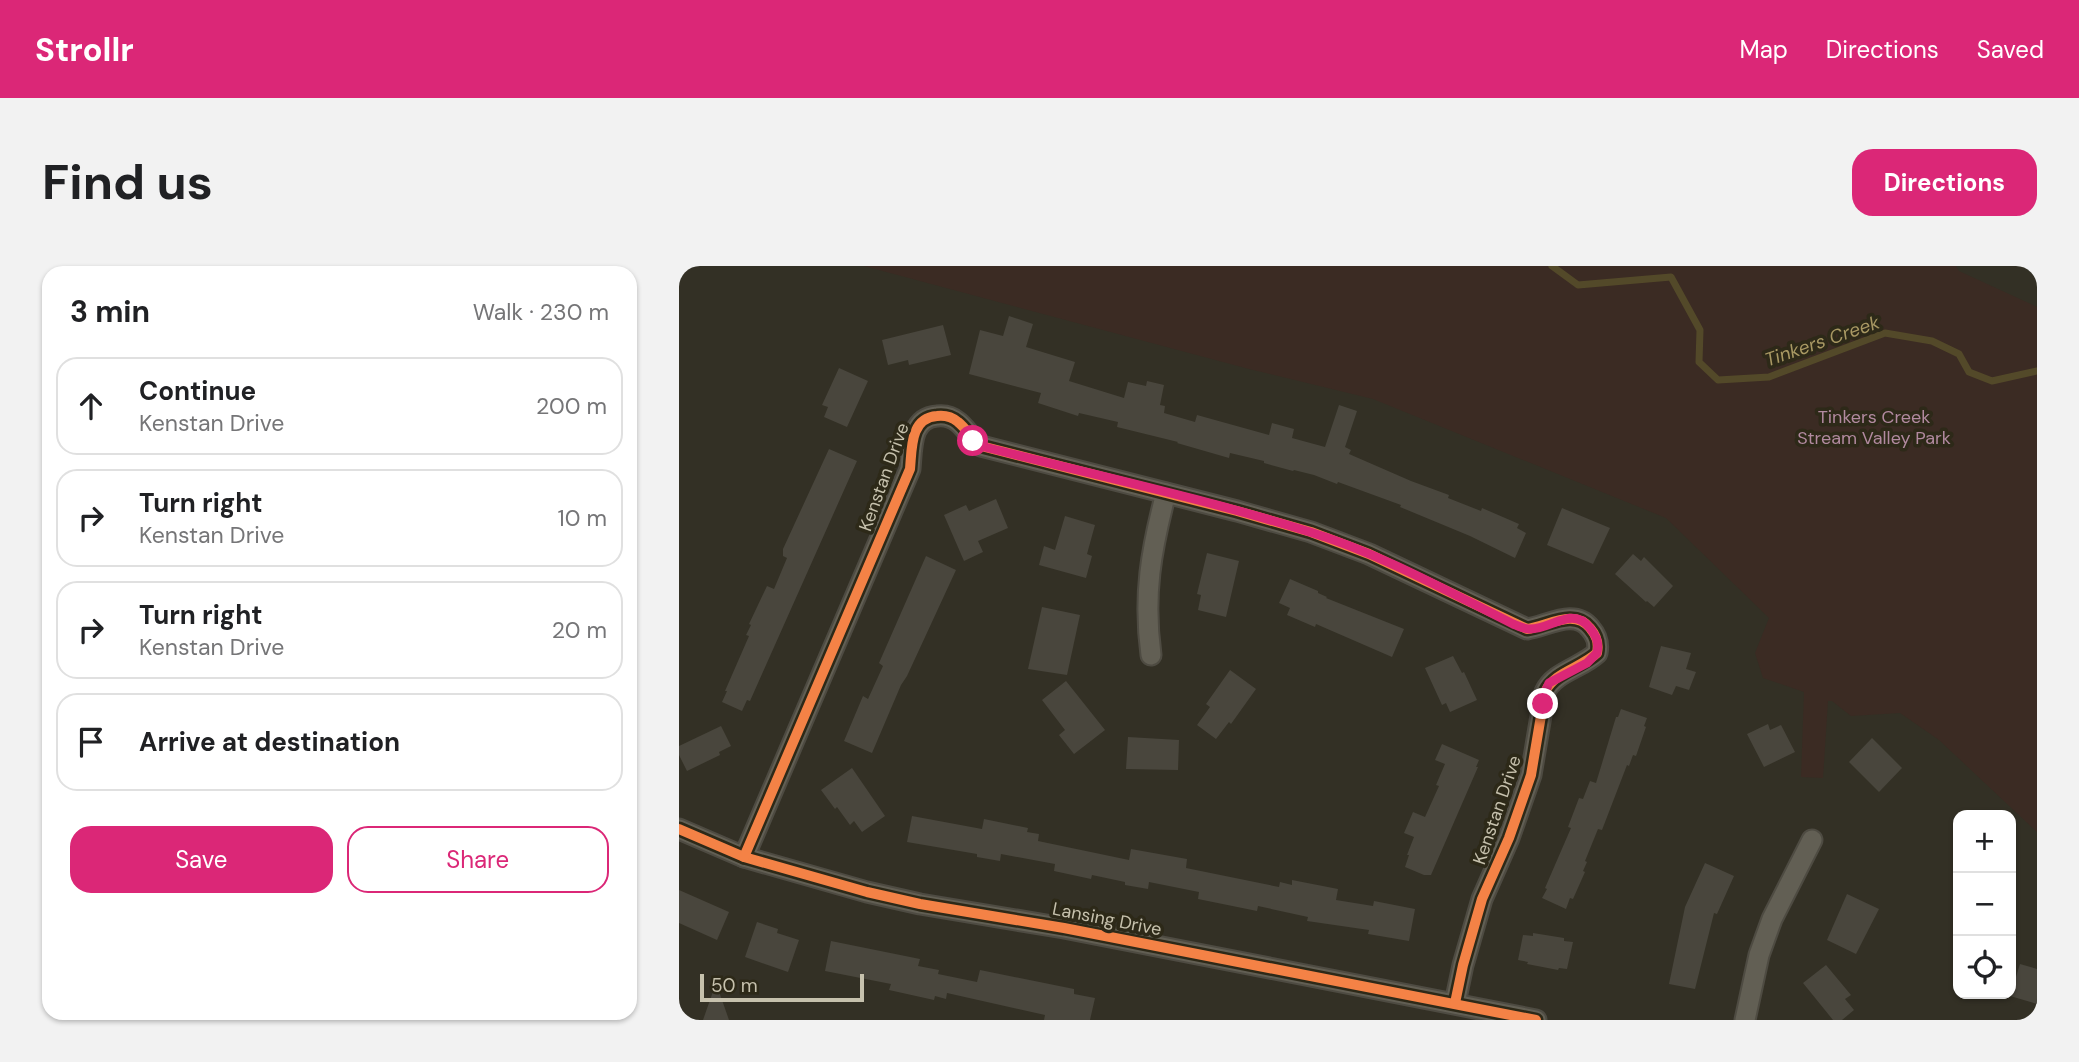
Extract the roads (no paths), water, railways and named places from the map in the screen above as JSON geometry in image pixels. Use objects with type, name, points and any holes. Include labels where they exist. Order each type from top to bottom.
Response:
[{"type":"street","name":"Kenstan Drive","points":[[744,857],[910,469],[912,441],[916,429],[924,420],[945,415],[956,420],[973,441],[981,446],[1311,532],[1370,554],[1527,629],[1564,619],[1584,621],[1598,639],[1597,653],[1587,663],[1549,683],[1545,692],[1531,775],[1509,838],[1482,900],[1462,965],[1455,1003]]},
{"type":"street","points":[[1151,656],[1147,628],[1147,596],[1155,538],[1166,493]]},
{"type":"street","name":"Lansing Drive","points":[[679,830],[744,857],[828,882],[920,904],[1064,928],[1536,1020]]},
{"type":"street","points":[[1745,1020],[1759,955],[1772,919],[1812,840]]},
{"type":"waterway","name":"Tinkers Creek","points":[[1552,266],[1578,285],[1671,277],[1700,330],[1699,362],[1718,380],[1769,377],[1885,333],[1932,341],[1959,354],[1969,372],[1992,381],[2037,371]]},
{"type":"park label","name":"Tinkers Creek Stream Valley Park","points":[[1874,427]]}]
